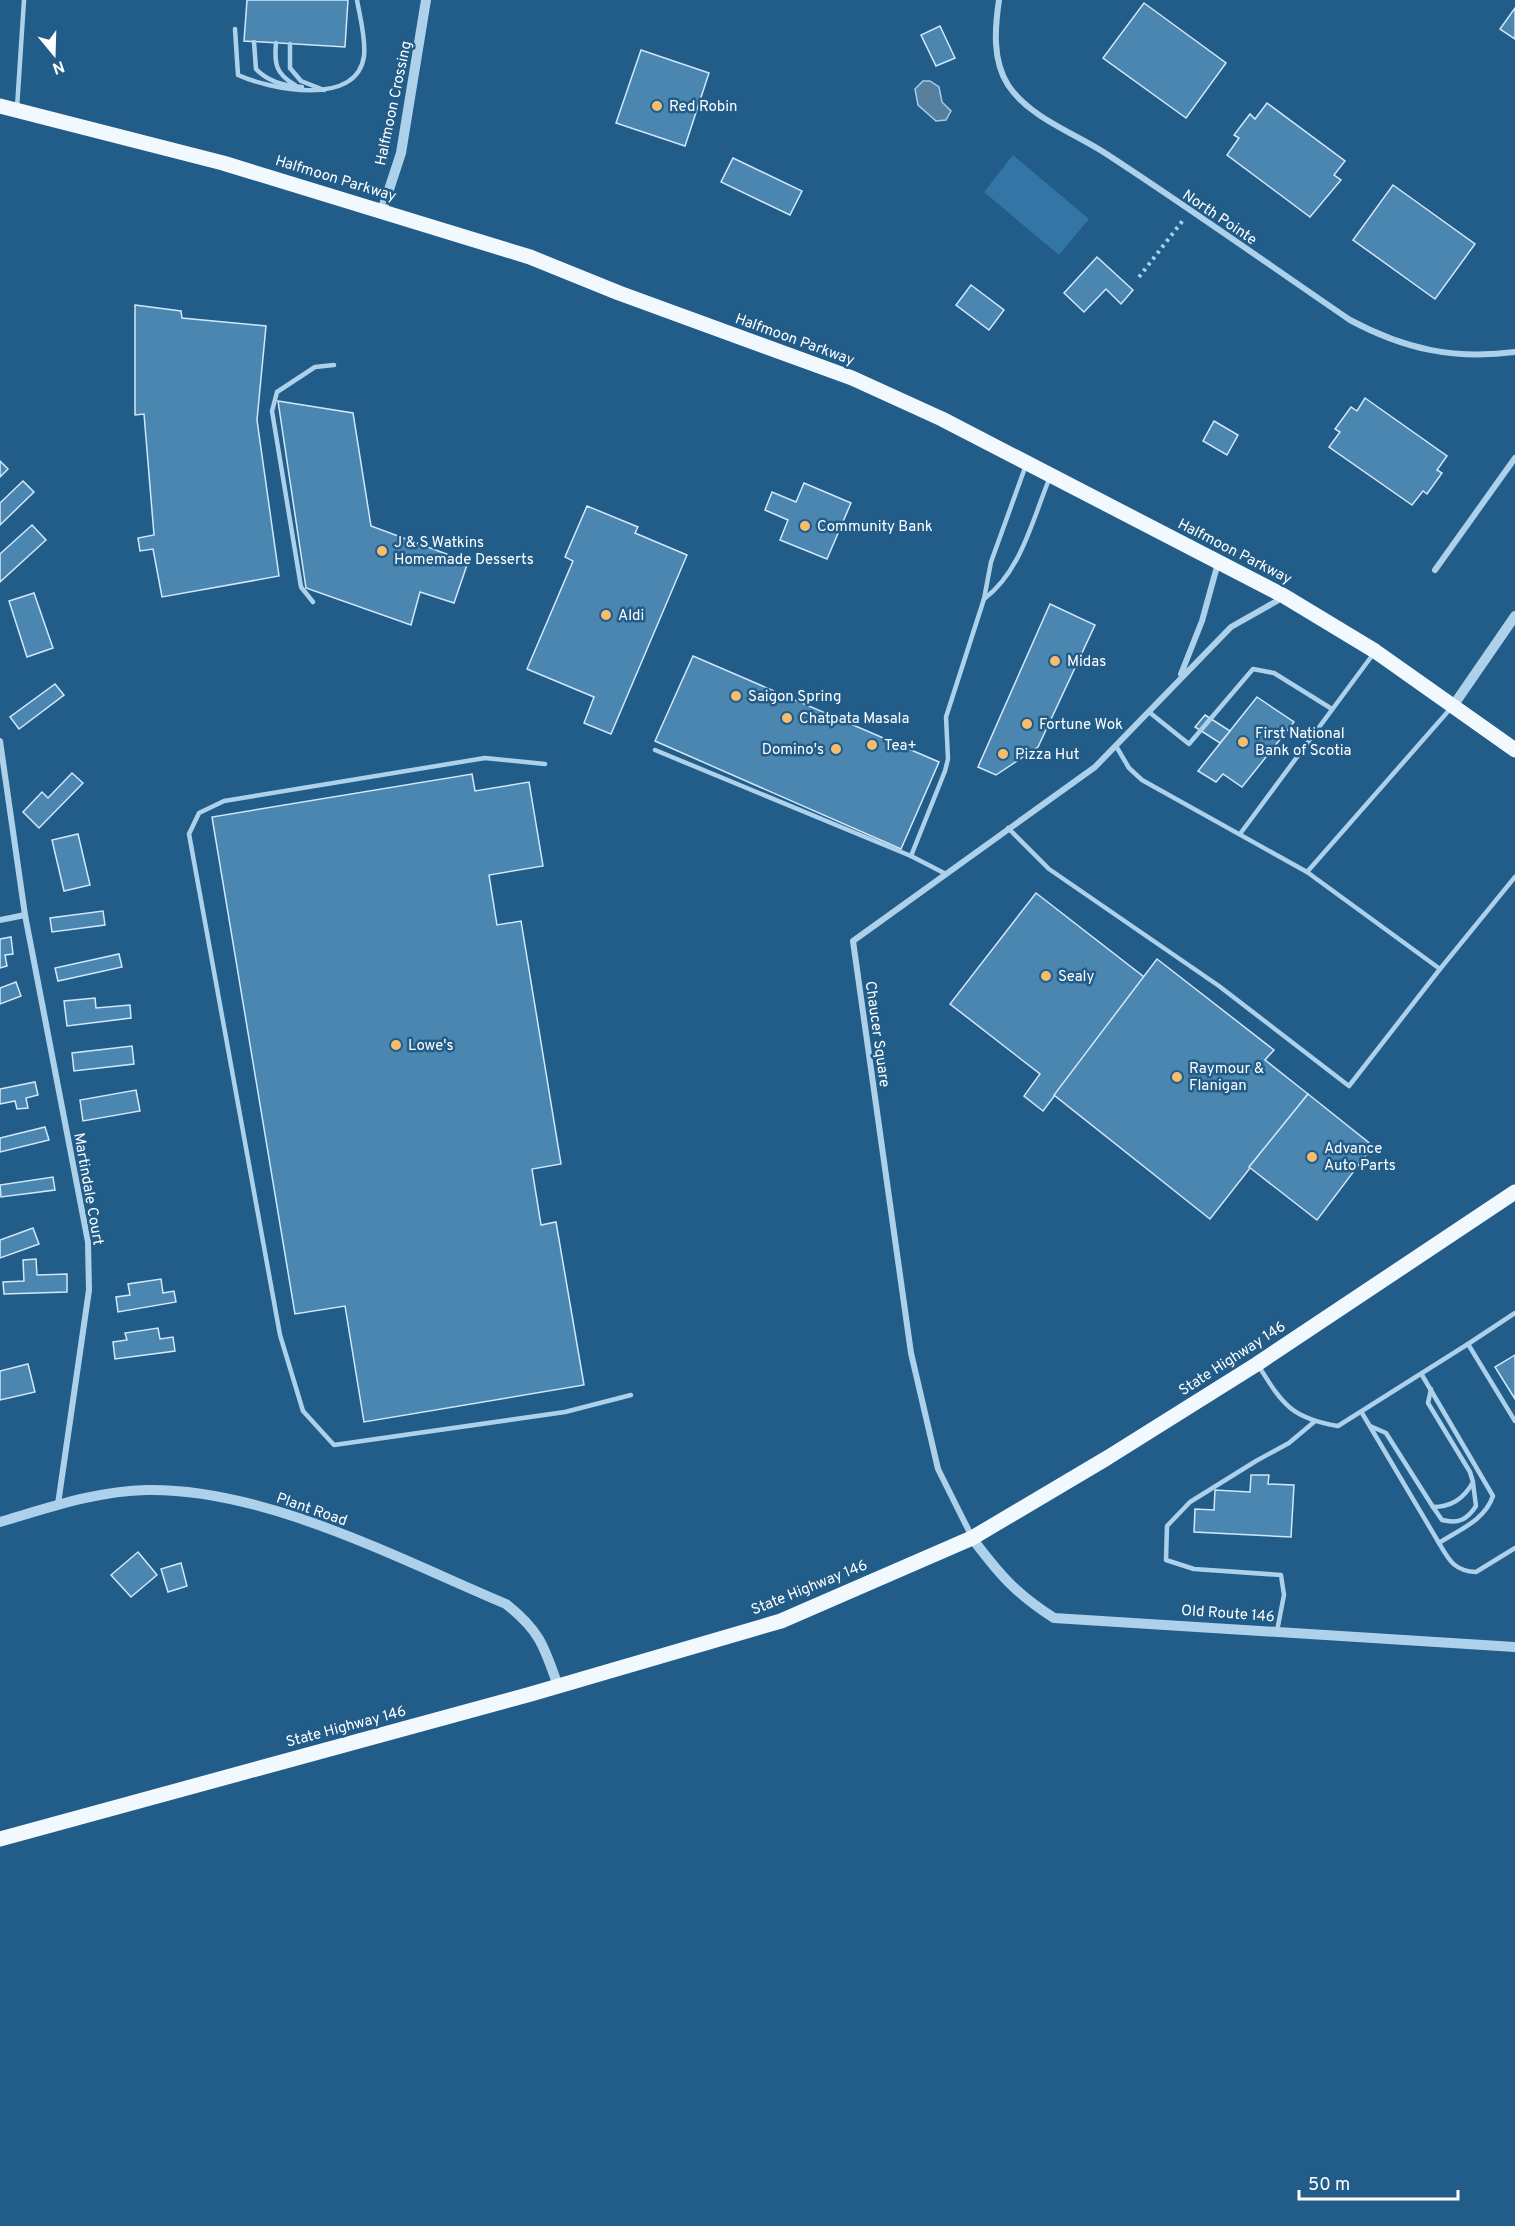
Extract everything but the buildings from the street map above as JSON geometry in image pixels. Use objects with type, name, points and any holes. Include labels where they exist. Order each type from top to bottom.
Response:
[{"type":"main road","name":"Halfmoon Parkway","points":[[0,106],[223,163],[530,257],[619,293],[852,378],[1051,475],[1284,596],[1376,651],[1515,750]]},
{"type":"main road","name":"State Highway 146","points":[[0,1839],[558,1686],[781,1621],[972,1538],[1107,1458],[1257,1364],[1515,1192]]},
{"type":"street","name":"Halfmoon Crossing","points":[[382,211],[401,153],[426,0]]},
{"type":"street","name":"North Pointe","points":[[999,0],[995,24],[997,52],[1008,84],[1033,110],[1104,152],[1350,320],[1384,338],[1415,349],[1452,353],[1493,355],[1515,352]]},
{"type":"street","points":[[1435,570],[1512,468],[1515,458]]},
{"type":"street","name":"Chaucer Square","points":[[1179,678],[1202,621],[1218,563]]},
{"type":"street","name":"Chaucer Square","points":[[972,1538],[938,1469],[911,1353],[853,941],[1095,767],[1231,627],[1284,596]]},
{"type":"street","points":[[1453,706],[1515,616]]},
{"type":"street","name":"Martindale Court","points":[[0,741],[25,915],[88,1242],[89,1290],[67,1429],[58,1504]]},
{"type":"street","points":[[0,920],[25,915]]},
{"type":"street","name":"Plant Road","points":[[0,1522],[58,1504],[107,1494],[147,1490],[196,1493],[248,1504],[330,1530],[506,1604],[529,1622],[543,1642],[558,1686]]},
{"type":"street","name":"Old Route 146","points":[[972,1538],[1004,1580],[1031,1603],[1054,1618],[1515,1647]]},
{"type":"lane","points":[[16,111],[24,0]]},
{"type":"lane","points":[[235,29],[238,75],[255,83],[290,90],[327,91],[358,72],[364,56],[357,0]]},
{"type":"lane","points":[[254,42],[256,69],[262,76],[285,86],[327,91]]},
{"type":"lane","points":[[276,43],[274,63],[282,78],[298,87]]},
{"type":"lane","points":[[290,44],[290,68],[301,81],[327,91]]},
{"type":"lane","points":[[313,602],[301,587],[272,411],[277,392],[315,367],[334,365]]},
{"type":"lane","points":[[911,856],[945,771],[948,759],[946,717],[984,599],[991,562],[1027,463]]},
{"type":"lane","points":[[984,599],[998,589],[1010,573],[1051,475]]},
{"type":"lane","points":[[1240,834],[1376,651]]},
{"type":"lane","points":[[1149,712],[1189,744],[1253,669],[1274,673],[1332,710]]},
{"type":"lane","points":[[1307,872],[1453,706]]},
{"type":"lane","points":[[1116,746],[1129,768],[1142,780],[1307,872],[1440,969]]},
{"type":"lane","points":[[655,750],[911,856],[946,874]]},
{"type":"lane","points":[[545,764],[485,758],[224,801],[199,813],[189,834],[280,1335],[303,1410],[334,1445],[565,1412],[631,1395]]},
{"type":"lane","points":[[1008,828],[1049,869],[1219,987],[1349,1086],[1515,877]]},
{"type":"lane","points":[[1257,1364],[1283,1405],[1314,1422],[1338,1426],[1422,1375],[1515,1313]]},
{"type":"lane","points":[[1468,1344],[1515,1421]]},
{"type":"lane","points":[[1422,1375],[1493,1496],[1489,1508],[1481,1517],[1439,1542]]},
{"type":"lane","points":[[1370,1426],[1386,1433],[1442,1520],[1453,1523],[1463,1520],[1476,1506],[1473,1482],[1428,1403],[1431,1389]]},
{"type":"lane","points":[[1362,1413],[1450,1563],[1458,1570],[1476,1572],[1515,1548]]},
{"type":"lane","points":[[1277,1632],[1284,1595],[1281,1575],[1194,1569],[1167,1560],[1167,1526],[1190,1502],[1289,1443],[1314,1422]]},
{"type":"lane","points":[[1433,1507],[1445,1507],[1459,1501],[1473,1482]]},
{"type":"path","points":[[1139,277],[1191,211]]},
{"type":"shaded area","points":[[923,81],[930,81],[939,87],[942,102],[951,111],[946,120],[936,121],[918,105],[915,89]]},
{"type":"shaded area","points":[[1013,155],[1089,219],[1059,255],[984,192]]},
{"type":"place","name":"Red Robin","points":[[657,106]]},
{"type":"place","name":"Community Bank","points":[[805,526]]},
{"type":"place","name":"J & S Watkins Homemade Desserts","points":[[382,551]]},
{"type":"place","name":"Aldi","points":[[606,615]]},
{"type":"place","name":"Midas","points":[[1055,661]]},
{"type":"place","name":"Saigon Spring","points":[[736,696]]},
{"type":"place","name":"Chatpata Masala","points":[[787,718]]},
{"type":"place","name":"Fortune Wok","points":[[1027,724]]},
{"type":"place","name":"First National Bank of Scotia","points":[[1243,742]]},
{"type":"place","name":"Tea+","points":[[872,745]]},
{"type":"place","name":"Domino's","points":[[836,749]]},
{"type":"place","name":"Pizza Hut","points":[[1003,754]]},
{"type":"place","name":"Sealy","points":[[1046,976]]},
{"type":"place","name":"Lowe's","points":[[396,1045]]},
{"type":"place","name":"Raymour & Flanigan","points":[[1177,1077]]},
{"type":"place","name":"Advance Auto Parts","points":[[1312,1157]]}]
